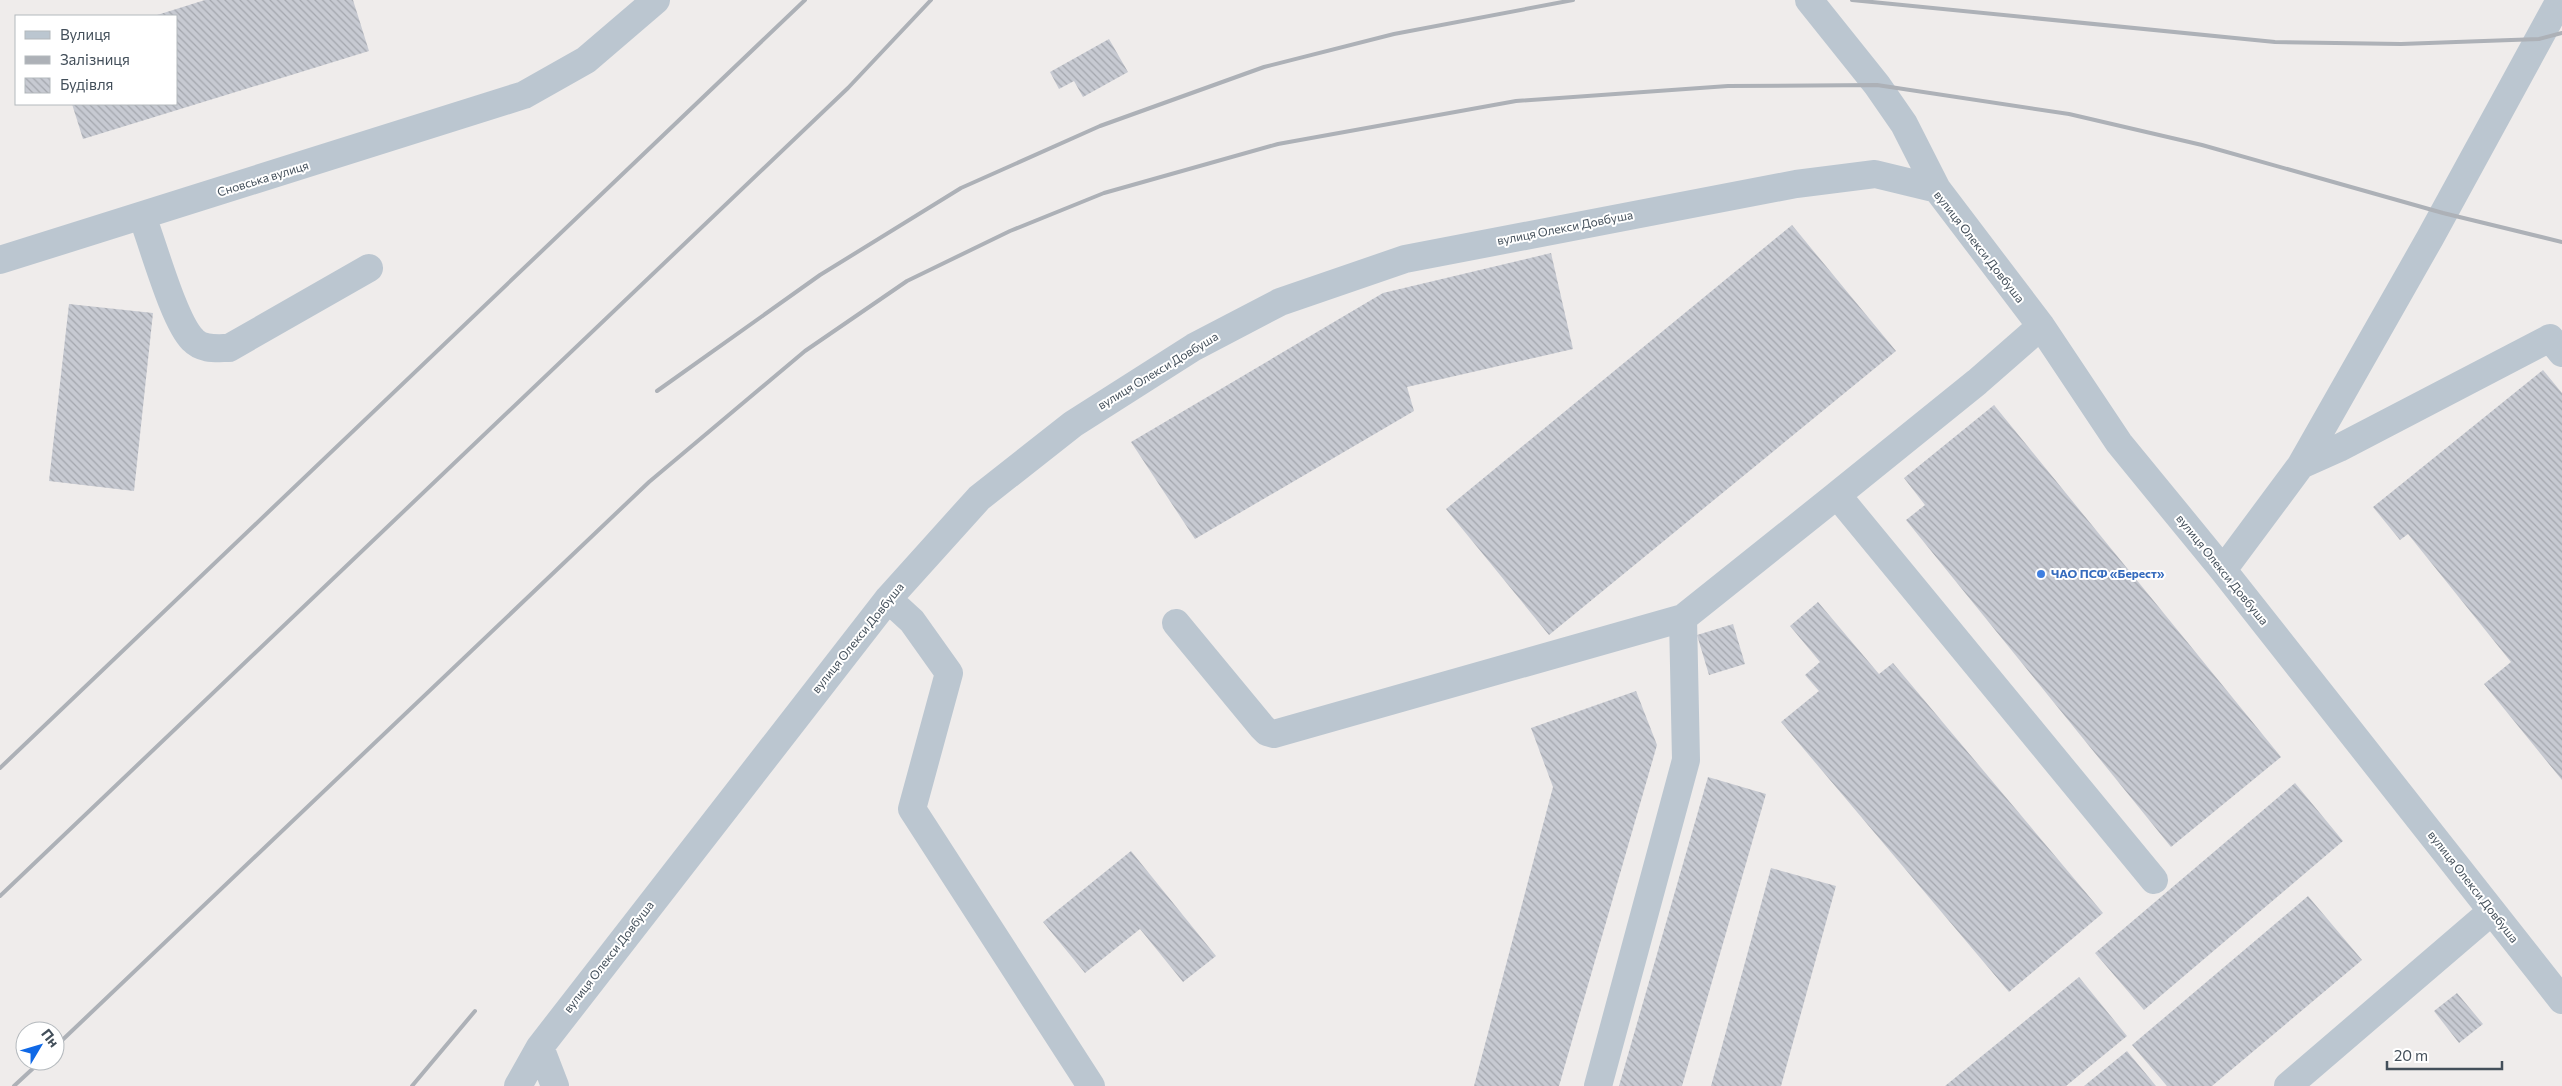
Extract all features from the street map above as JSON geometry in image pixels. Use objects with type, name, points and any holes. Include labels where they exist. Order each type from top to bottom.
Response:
[{"type":"street","name":"Сновська вулиця","points":[[0,260],[524,95],[586,60],[656,0]]},
{"type":"street","points":[[1809,0],[1877,85],[1904,124],[1937,189]]},
{"type":"street","points":[[2223,570],[2301,465],[2430,238],[2560,0]]},
{"type":"street","name":"вулиця Олекси Довбуша","points":[[518,1086],[540,1047],[888,598],[979,498],[1073,424],[1194,347],[1280,302],[1405,259],[1796,184],[1875,174],[1937,189],[2041,326],[2118,443],[2223,570],[2562,1000]]},
{"type":"street","points":[[142,216],[178,317],[193,341],[210,349],[229,348],[369,268]]},
{"type":"street","points":[[1176,623],[1262,727],[1267,732],[1274,734],[1683,618],[1976,382],[2041,326]]},
{"type":"street","points":[[2301,465],[2339,448],[2550,338],[2562,353]]},
{"type":"street","points":[[1837,495],[2154,880]]},
{"type":"street","points":[[888,598],[912,621],[949,673],[912,809],[1091,1086]]},
{"type":"street","points":[[1598,1086],[1686,760],[1683,618]]},
{"type":"street","points":[[2288,1086],[2492,911]]},
{"type":"street","points":[[540,1047],[555,1086]]},
{"type":"building","points":[[205,0],[353,0],[369,51],[83,139],[72,105],[178,105],[178,15],[157,15]]},
{"type":"building","points":[[1109,39],[1128,72],[1083,97],[1074,81],[1059,89],[1050,72]]},
{"type":"building","points":[[1792,225],[1896,351],[1549,635],[1446,509]]},
{"type":"building","points":[[1551,253],[1573,349],[1407,387],[1414,411],[1195,539],[1131,442],[1383,293]]},
{"type":"building","points":[[69,304],[153,313],[134,491],[49,481]]},
{"type":"building","points":[[2543,370],[2562,393],[2562,780],[2484,684],[2511,662],[2408,534],[2400,540],[2373,507]]},
{"type":"building","name":"ЧАО ПСФ «Берест»","points":[[1994,405],[2281,757],[2171,847],[1906,520],[1925,505],[1904,478]]},
{"type":"building","points":[[1818,602],[1879,674],[1893,663],[2103,913],[2009,992],[1781,722],[1819,691],[1805,675],[1820,662],[1790,626]]},
{"type":"building","points":[[1733,624],[1745,664],[1709,675],[1697,635]]},
{"type":"building","points":[[1636,691],[1657,745],[1559,1086],[1474,1086],[1553,787],[1531,728]]},
{"type":"building","points":[[1708,777],[1766,794],[1682,1086],[1619,1086]]},
{"type":"building","points":[[2295,783],[2343,841],[2144,1010],[2095,953]]},
{"type":"building","points":[[1131,851],[1216,956],[1183,982],[1140,929],[1085,973],[1043,922]]},
{"type":"building","points":[[1771,868],[1836,886],[1781,1086],[1711,1086]]},
{"type":"building","points":[[2308,896],[2362,960],[2212,1086],[2167,1086],[2132,1045]]},
{"type":"building","points":[[2079,977],[2127,1036],[2066,1086],[1945,1086]]},
{"type":"building","points":[[2457,993],[2483,1024],[2459,1043],[2434,1011]]},
{"type":"building","points":[[2127,1051],[2156,1086],[2084,1086]]},
{"type":"railway","points":[[0,768],[805,0]]},
{"type":"railway","points":[[0,896],[848,88],[931,0]]},
{"type":"railway","points":[[657,391],[820,275],[961,188],[1100,126],[1264,67],[1394,34],[1573,0]]},
{"type":"railway","points":[[1852,0],[2275,42],[2401,44],[2539,39],[2562,33]]},
{"type":"railway","points":[[65,1037],[649,482],[805,351],[907,281],[1010,231],[1104,193],[1278,144],[1516,101],[1728,86],[1877,85],[2069,114],[2202,145],[2443,213],[2562,242]]},
{"type":"railway","points":[[412,1086],[475,1011]]},
{"type":"railway","points":[[14,1086],[30,1071]]},
{"type":"place","name":"ЧАО ПСФ «Берест»","points":[[2041,574]]}]
